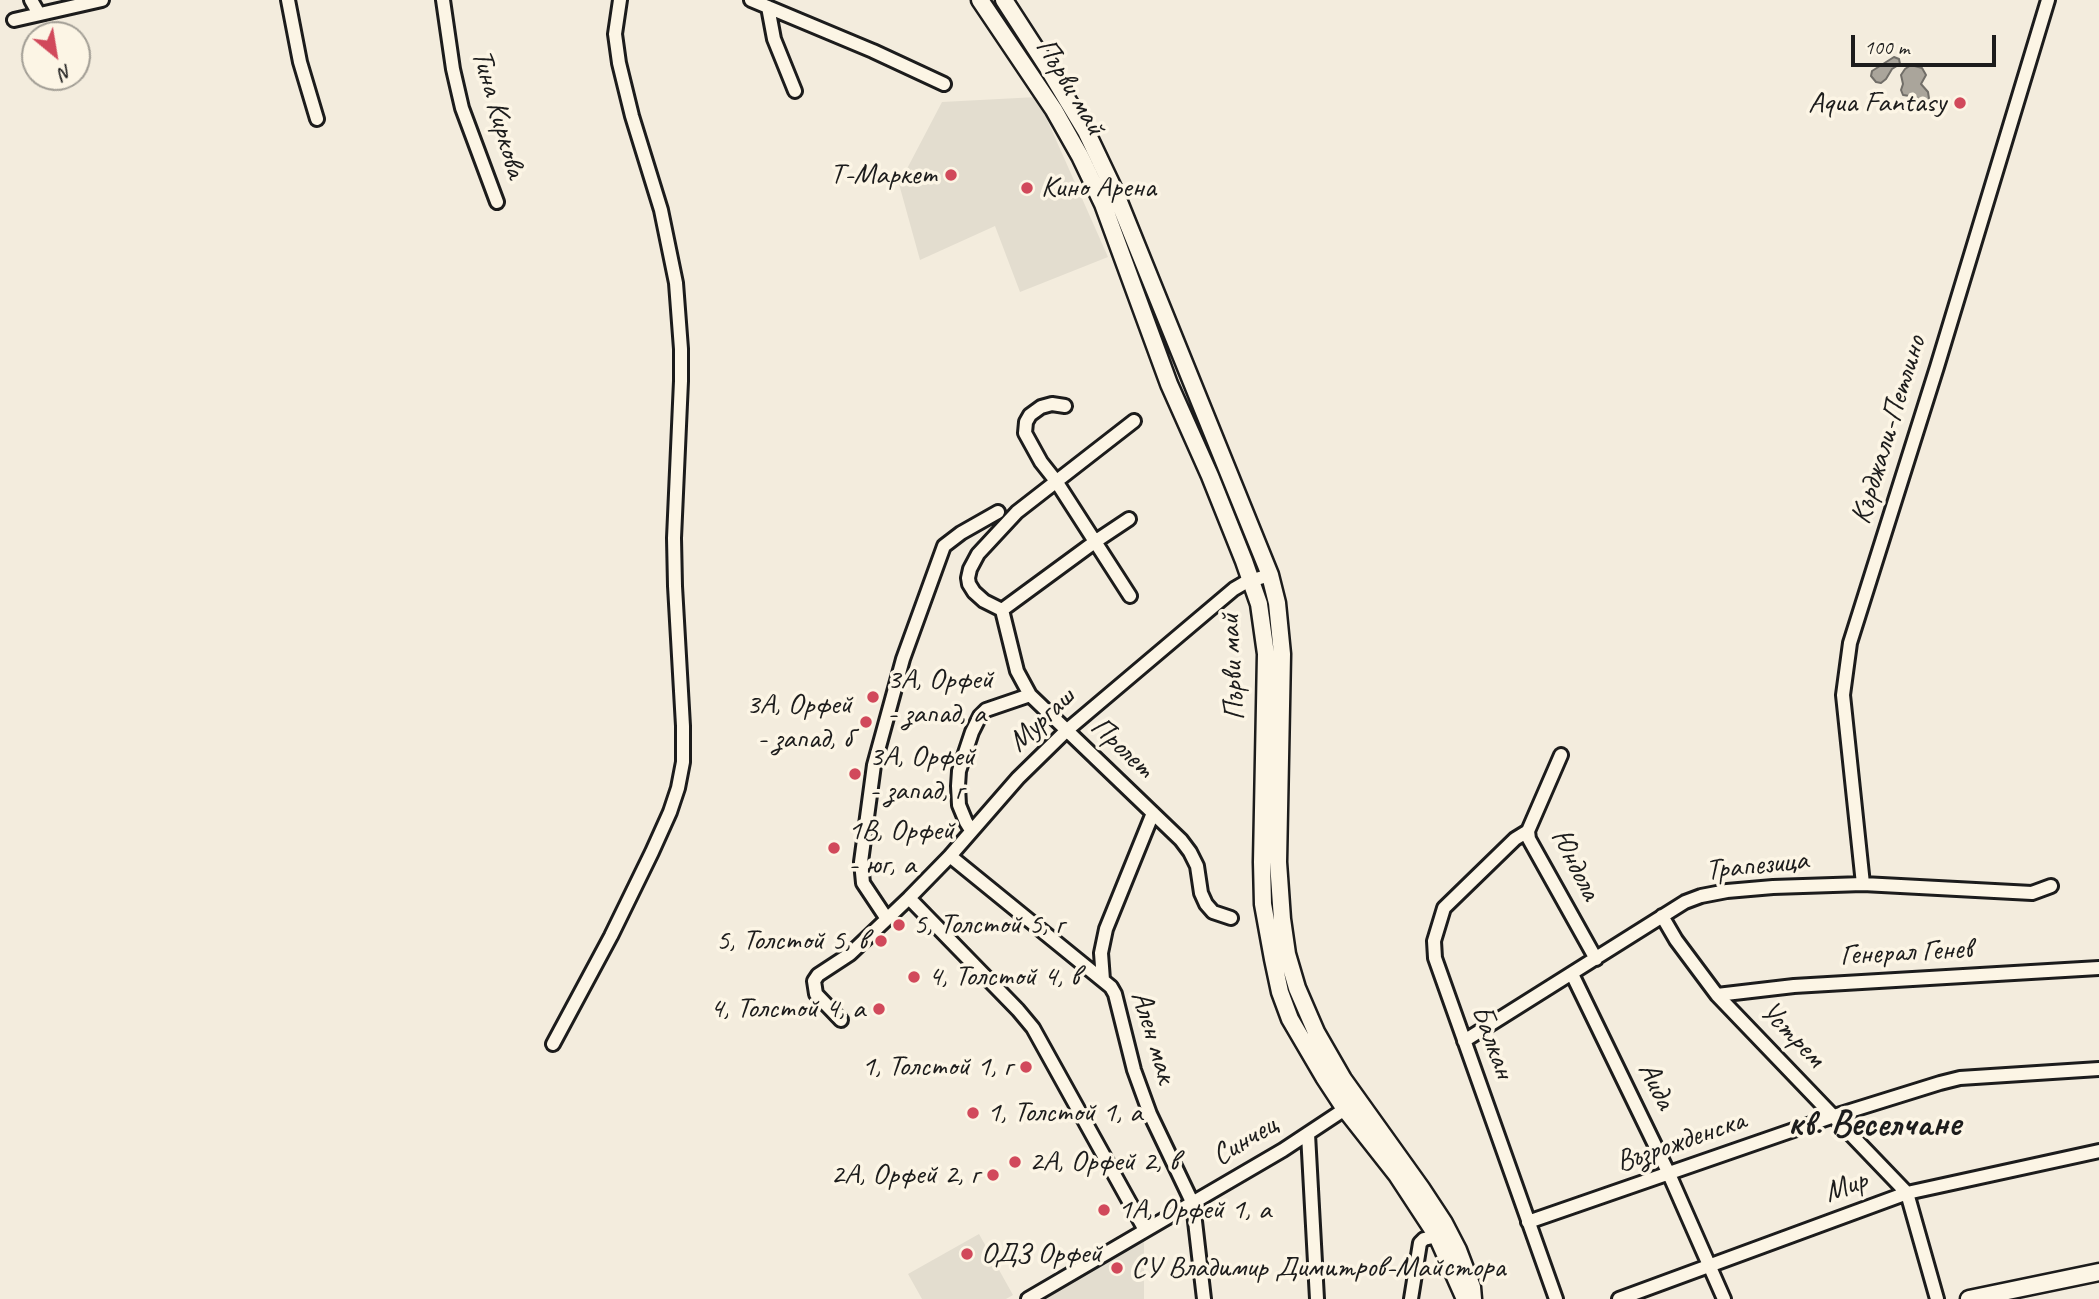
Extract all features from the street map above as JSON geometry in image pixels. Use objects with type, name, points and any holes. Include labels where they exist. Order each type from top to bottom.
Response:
[{"type":"main road","name":"Първи май","points":[[980,0],[1054,110],[1103,204],[1169,384],[1210,476],[1259,604],[1266,654],[1263,904],[1280,992],[1290,1019],[1310,1056],[1422,1188],[1458,1250],[1472,1287],[1473,1299]]},
{"type":"main road","name":"Първи май","points":[[1004,0],[1086,131],[1115,192],[1270,575],[1277,603],[1282,654],[1278,862],[1286,942],[1297,988],[1351,1105],[1437,1236],[1465,1299]]},
{"type":"main road","points":[[1969,1299],[2099,1272]]},
{"type":"street","points":[[31,0],[38,14]]},
{"type":"street","points":[[14,20],[102,0]]},
{"type":"street","points":[[288,0],[300,62],[317,118]]},
{"type":"street","name":"Тина Киркова","points":[[443,0],[453,69],[462,108],[497,202]]},
{"type":"street","points":[[554,1044],[652,852],[670,812],[683,762],[674,538],[681,381],[676,283],[661,210],[632,116],[620,63],[615,34],[620,0]]},
{"type":"street","points":[[751,0],[944,84]]},
{"type":"street","name":"Кърджали-Петлино","points":[[1863,884],[1843,695],[1850,643],[2048,0]]},
{"type":"street","points":[[768,7],[774,39],[795,91]]},
{"type":"street","points":[[1066,406],[1052,404],[1041,407],[1030,415],[1025,433],[1130,596]]},
{"type":"street","points":[[1129,519],[1002,610],[984,601],[969,584],[970,569],[978,554],[1001,528],[1056,481],[1134,421]]},
{"type":"street","points":[[887,919],[863,883],[861,862],[874,765],[903,659],[944,547],[961,533],[998,512]]},
{"type":"street","name":"Мургаш","points":[[841,1020],[816,994],[814,981],[818,975],[850,954],[909,898],[950,856],[1018,778],[1066,732],[1234,589],[1251,580],[1270,575]]},
{"type":"street","name":"Пролет","points":[[1002,610],[1017,671],[1030,695],[1191,852],[1206,904],[1213,912],[1231,918]]},
{"type":"street","points":[[971,830],[959,806],[958,786],[972,732],[986,710],[1030,695]]},
{"type":"street","name":"Юндола","points":[[1561,755],[1528,831],[1529,839],[1596,959]]},
{"type":"street","name":"Пролет","points":[[1102,980],[1101,953],[1105,929],[1153,813]]},
{"type":"street","name":"Балкан","points":[[1528,831],[1515,839],[1444,908],[1434,941],[1435,958],[1556,1299]]},
{"type":"street","name":"Ален мак","points":[[950,856],[1111,987],[1134,1070],[1150,1114],[1192,1204],[1204,1299]]},
{"type":"street","name":"Трапезица","points":[[1465,1041],[1662,916],[1701,896],[1773,887],[1863,884],[2032,893],[2052,886]]},
{"type":"street","points":[[909,898],[1033,1028],[1145,1230]]},
{"type":"street","name":"Устрем","points":[[1662,916],[1676,940],[1717,995],[1906,1193],[1937,1299]]},
{"type":"street","name":"Генерал Генев","points":[[1717,995],[1794,986],[2099,968]]},
{"type":"street","name":"Аида","points":[[1572,974],[1669,1174],[1724,1299]]},
{"type":"street","name":"Възрожденска","points":[[1528,1222],[1834,1116],[1960,1078],[2099,1069]]},
{"type":"street","name":"Синчец","points":[[1028,1299],[1192,1204],[1351,1105]]},
{"type":"street","points":[[1308,1134],[1317,1299]]},
{"type":"street","name":"Мир","points":[[1619,1299],[1906,1193],[2099,1151]]},
{"type":"street","points":[[1411,1299],[1420,1243],[1424,1239],[1437,1236]]},
{"type":"shaded area","points":[[1894,57],[1899,59],[1900,64],[1892,69],[1881,83],[1876,82],[1871,76],[1872,71]]},
{"type":"shaded area","points":[[1911,65],[1922,68],[1926,75],[1921,84],[1928,92],[1930,105],[1926,109],[1921,108],[1916,97],[1903,95],[1901,90],[1901,75]]},
{"type":"shaded area","points":[[1037,97],[1108,257],[1020,292],[995,226],[920,260],[899,184],[942,102]]},
{"type":"shaded area","name":"ОДЗ Орфей","points":[[979,1234],[1013,1295],[1006,1299],[922,1299],[908,1274]]},
{"type":"shaded area","name":"СУ Владимир Димитров-Майстора","points":[[1144,1236],[1144,1299],[1037,1299]]},
{"type":"place","name":"Aqua Fantasy","points":[[1960,103]]},
{"type":"place","name":"Т-Маркет","points":[[951,175]]},
{"type":"place","name":"Кино Арена","points":[[1027,188]]},
{"type":"place","name":"3А, Орфей - запад, а","points":[[873,697]]},
{"type":"place","name":"3А, Орфей - запад, б","points":[[866,722]]},
{"type":"place","name":"3А, Орфей - запад, г","points":[[855,774]]},
{"type":"place","name":"1В, Орфей - юг, а","points":[[834,848]]},
{"type":"place","name":"5, Толстой 5, г","points":[[899,925]]},
{"type":"place","name":"5, Толстой 5, в","points":[[881,941]]},
{"type":"place","name":"4, Толстой 4, в","points":[[914,977]]},
{"type":"place","name":"4, Толстой 4, а","points":[[879,1009]]},
{"type":"place","name":"1, Толстой 1, г","points":[[1026,1067]]},
{"type":"place","name":"1, Толстой 1, а","points":[[973,1113]]},
{"type":"place","name":"2А, Орфей 2, в","points":[[1015,1162]]},
{"type":"place","name":"2А, Орфей 2, г","points":[[993,1175]]},
{"type":"place","name":"1А, Орфей 1, а","points":[[1104,1210]]},
{"type":"place","name":"ОДЗ Орфей","points":[[967,1254]]},
{"type":"place","name":"СУ Владимир Димитров-Майстора","points":[[1117,1268]]},
{"type":"district","name":"кв. Веселчане","points":[[1874,1125]]}]
